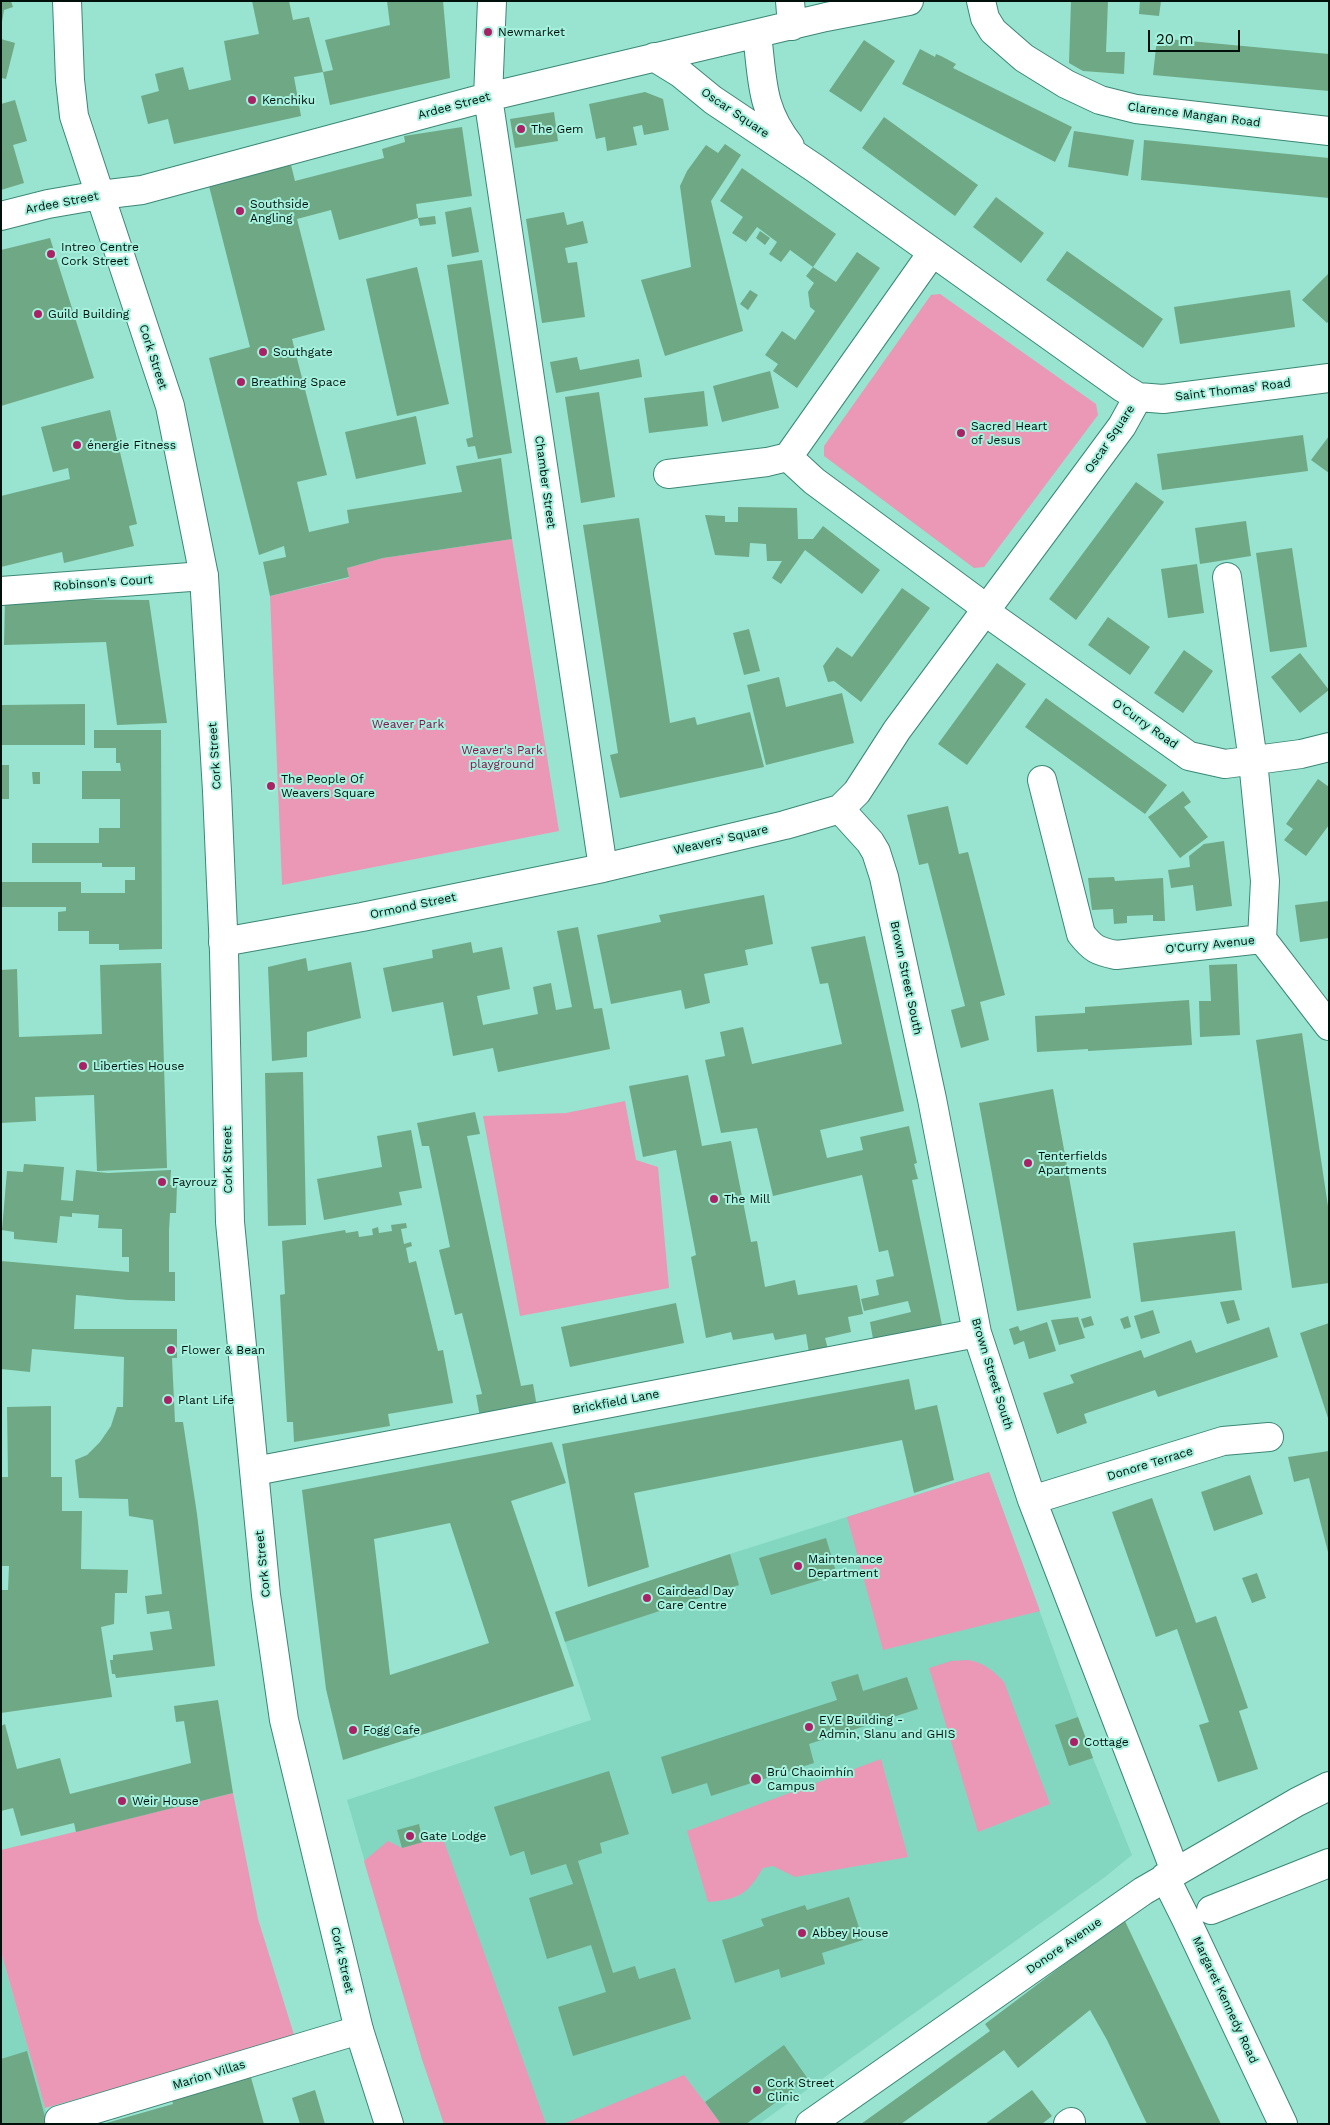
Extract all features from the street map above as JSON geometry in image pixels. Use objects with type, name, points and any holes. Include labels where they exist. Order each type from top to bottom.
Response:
[{"type":"street","name":"Cork Street","points":[[67,1],[70,80],[74,116],[170,406],[204,576],[217,791],[230,1222],[266,1595],[284,1720],[358,2030],[389,2124]]},
{"type":"street","points":[[488,97],[492,1]]},
{"type":"street","name":"Ardee Street","points":[[1,216],[48,204],[142,190],[488,97],[654,57],[757,35],[791,14],[826,17],[909,1]]},
{"type":"street","name":"Clarence Mangan Road","points":[[981,1],[985,18],[994,31],[1024,58],[1066,84],[1100,100],[1136,109],[1329,131]]},
{"type":"street","name":"Oscar Square","points":[[757,35],[763,92],[776,126],[790,146],[816,169]]},
{"type":"street","name":"Oscar Square","points":[[654,57],[680,73],[713,100],[816,169],[932,253],[1138,397],[1122,426],[897,730],[857,792],[840,810]]},
{"type":"street","name":"Chamber Street","points":[[488,97],[603,868]]},
{"type":"street","points":[[668,474],[767,462],[788,457],[932,253]]},
{"type":"street","name":"Saint Thomas' Road","points":[[1138,397],[1163,399],[1329,378]]},
{"type":"street","points":[[788,457],[814,481],[974,599],[986,610]]},
{"type":"street","name":"Robinson's Court","points":[[1,591],[204,576]]},
{"type":"street","name":"O'Curry Avenue","points":[[1042,780],[1081,934],[1091,948],[1100,952],[1116,954],[1262,939],[1265,881],[1253,761],[1228,577]]},
{"type":"street","name":"O'Curry Road","points":[[986,610],[997,620],[1189,756],[1225,764],[1253,761],[1329,747]]},
{"type":"street","name":"Weavers' Square","points":[[603,868],[840,810]]},
{"type":"street","name":"Brown Street South","points":[[840,810],[870,842],[876,852],[884,877],[932,1099],[977,1334],[1032,1500],[1170,1874]]},
{"type":"street","name":"Ormond Street","points":[[223,942],[362,917],[603,868]]},
{"type":"street","points":[[1262,939],[1329,1026]]},
{"type":"street","name":"Brickfield Lane","points":[[255,1471],[977,1334]]},
{"type":"street","name":"Donore Terrace","points":[[1032,1500],[1223,1441],[1269,1437]]},
{"type":"street","name":"Donore Avenue","points":[[810,2124],[1102,1919],[1170,1874],[1329,1786]]},
{"type":"street","points":[[1210,1910],[1329,1863]]},
{"type":"street","name":"Margaret Kennedy Road","points":[[1170,1874],[1186,1919],[1283,2124]]},
{"type":"street","name":"Marion Villas","points":[[59,2120],[358,2030]]},
{"type":"shaded area","name":"Brú Chaoimhín Campus","points":[[989,1472],[1093,1758],[1132,1855],[1105,1877],[759,2124],[444,2124],[422,2059],[347,1800],[591,1720],[555,1612]]},
{"type":"shaded area","points":[[1,1952],[45,2108],[49,2124],[1,2124]]},
{"type":"green space","points":[[940,294],[1096,404],[1098,415],[984,567],[974,568],[824,456],[824,446],[931,295]]},
{"type":"green space","name":"Weaver Park","points":[[512,539],[559,831],[282,885],[270,596],[349,578],[347,568],[383,558]]},
{"type":"green space","points":[[625,1101],[636,1160],[658,1167],[669,1288],[520,1316],[483,1116],[566,1113]]},
{"type":"green space","points":[[989,1472],[1040,1611],[883,1650],[847,1517]]},
{"type":"green space","points":[[968,1660],[988,1668],[1004,1682],[1050,1804],[978,1832],[929,1668],[951,1661]]},
{"type":"green space","points":[[881,1759],[908,1857],[795,1877],[773,1866],[763,1868],[747,1890],[741,1894],[727,1899],[708,1902],[687,1831]]},
{"type":"green space","points":[[233,1793],[258,1919],[295,2038],[45,2108],[1,1952],[1,1850]]},
{"type":"green space","points":[[442,1836],[546,2124],[444,2124],[422,2059],[364,1861],[388,1841],[402,1848]]},
{"type":"green space","points":[[684,2075],[721,2124],[563,2124]]},
{"type":"building","points":[[1,1],[11,1],[13,7],[4,10],[2,22]]},
{"type":"building","points":[[252,1],[289,1],[293,20],[309,17],[323,72],[294,77],[301,116],[174,144],[168,119],[148,124],[141,96],[159,91],[155,74],[183,67],[189,90],[231,80],[224,41],[259,34]]},
{"type":"building","points":[[387,1],[443,1],[450,78],[330,105],[323,72],[333,70],[325,40],[390,25]]},
{"type":"building","points":[[1071,1],[1108,1],[1106,52],[1125,52],[1124,74],[1083,71],[1069,63]]},
{"type":"building","points":[[1140,1],[1161,1],[1159,16],[1139,14]]},
{"type":"building","points":[[1157,38],[1329,54],[1329,91],[1153,75]]},
{"type":"building","points":[[1,39],[15,43],[6,79],[1,78]]},
{"type":"building","points":[[864,40],[895,61],[861,112],[829,91]]},
{"type":"building","points":[[920,49],[935,57],[936,54],[941,56],[956,64],[953,68],[1072,127],[1055,162],[902,84]]},
{"type":"building","points":[[645,92],[663,99],[669,130],[644,135],[642,125],[633,127],[637,145],[607,151],[605,137],[596,139],[589,104]]},
{"type":"building","points":[[15,100],[27,141],[13,145],[24,183],[1,190],[1,104]]},
{"type":"building","points":[[554,112],[558,141],[515,148],[510,119]]},
{"type":"building","points":[[884,117],[978,185],[955,216],[862,148]]},
{"type":"building","name":"Southgate","points":[[462,127],[472,196],[416,204],[418,218],[339,240],[331,210],[297,219],[325,330],[292,339],[327,475],[297,482],[309,532],[349,523],[347,510],[462,492],[456,466],[501,458],[512,539],[383,558],[347,568],[349,577],[270,596],[263,562],[286,557],[284,546],[259,555],[209,358],[250,347],[209,186],[291,165],[295,181],[384,158],[382,149],[405,142],[404,136]]},
{"type":"building","points":[[1074,131],[1134,140],[1128,176],[1068,167]]},
{"type":"building","points":[[1144,140],[1329,158],[1329,198],[1141,180]]},
{"type":"building","points":[[725,144],[741,155],[711,201],[743,331],[665,356],[641,280],[691,267],[680,186],[687,171],[706,145],[718,153]]},
{"type":"building","points":[[742,168],[836,234],[813,267],[790,250],[781,262],[769,254],[777,242],[757,227],[746,242],[732,233],[743,217],[720,201]]},
{"type":"building","points":[[996,197],[1044,233],[1021,263],[973,227]]},
{"type":"building","points":[[471,207],[479,252],[452,257],[445,212]]},
{"type":"building","points":[[564,212],[567,225],[583,221],[588,243],[565,248],[568,263],[577,262],[585,317],[542,323],[526,219]]},
{"type":"building","points":[[435,216],[436,224],[420,226],[418,218]]},
{"type":"building","points":[[760,231],[770,238],[765,245],[756,238]]},
{"type":"building","name":"Guild Building","points":[[50,238],[94,378],[1,406],[1,250]]},
{"type":"building","points":[[1067,251],[1163,319],[1143,348],[1046,280]]},
{"type":"building","points":[[857,252],[880,268],[797,388],[773,371],[778,364],[765,355],[782,331],[795,340],[815,311],[810,307],[808,292],[814,283],[806,276],[813,267],[836,282]]},
{"type":"building","points":[[482,260],[512,453],[478,459],[475,446],[468,447],[466,439],[473,437],[447,265]]},
{"type":"building","points":[[417,267],[449,404],[397,416],[366,279]]},
{"type":"building","points":[[1329,273],[1329,321],[1327,323],[1302,300]]},
{"type":"building","points":[[750,290],[758,295],[748,310],[740,304]]},
{"type":"building","points":[[1290,290],[1295,327],[1180,344],[1174,307]]},
{"type":"building","points":[[577,357],[580,370],[639,359],[642,377],[556,393],[550,362]]},
{"type":"building","points":[[770,371],[779,408],[722,422],[713,386]]},
{"type":"building","points":[[704,391],[708,426],[649,433],[644,398]]},
{"type":"building","points":[[599,392],[615,497],[581,503],[565,397]]},
{"type":"building","points":[[110,410],[137,524],[129,526],[134,546],[64,563],[62,552],[1,567],[1,496],[70,479],[68,468],[53,472],[41,427]]},
{"type":"building","points":[[416,416],[426,464],[356,479],[345,432]]},
{"type":"building","points":[[1303,435],[1308,471],[1162,490],[1157,454]]},
{"type":"building","points":[[1329,436],[1329,473],[1311,460]]},
{"type":"building","points":[[1136,482],[1164,502],[1076,620],[1049,599]]},
{"type":"building","points":[[738,507],[797,508],[798,539],[813,539],[823,526],[880,570],[862,594],[805,550],[781,584],[772,578],[782,561],[767,561],[766,544],[750,543],[749,557],[715,555],[705,515],[725,516],[725,522],[738,522]]},
{"type":"building","points":[[639,518],[670,723],[695,717],[697,725],[750,712],[764,767],[620,798],[610,755],[618,753],[583,525]]},
{"type":"building","points":[[1246,521],[1251,556],[1200,564],[1195,528]]},
{"type":"building","points":[[1292,548],[1307,647],[1270,652],[1256,553]]},
{"type":"building","points":[[1197,564],[1204,613],[1168,618],[1161,569]]},
{"type":"building","points":[[902,588],[930,608],[861,702],[834,681],[828,682],[823,666],[837,647],[852,657]]},
{"type":"building","points":[[5,599],[149,600],[167,723],[117,725],[106,642],[4,645]]},
{"type":"building","points":[[1108,617],[1150,647],[1130,675],[1088,645]]},
{"type":"building","points":[[749,629],[760,671],[744,675],[733,633]]},
{"type":"building","points":[[1184,650],[1213,671],[1183,713],[1154,693]]},
{"type":"building","points":[[1300,653],[1329,690],[1300,713],[1271,677]]},
{"type":"building","points":[[997,663],[1026,684],[967,765],[938,744]]},
{"type":"building","points":[[779,677],[786,707],[842,693],[854,743],[766,765],[747,685]]},
{"type":"building","points":[[1046,698],[1167,785],[1145,814],[1025,727]]},
{"type":"building","points":[[85,704],[85,745],[2,745],[2,705]]},
{"type":"building","points":[[94,730],[161,730],[162,949],[119,950],[119,944],[89,944],[89,931],[58,931],[58,912],[66,911],[66,907],[1,907],[1,882],[81,882],[81,893],[125,893],[125,880],[135,880],[135,867],[102,867],[102,863],[32,863],[32,843],[99,843],[99,828],[120,828],[120,799],[82,799],[82,771],[121,771],[120,763],[116,763],[116,748],[94,748]]},
{"type":"building","points":[[1,765],[9,765],[9,799],[1,799]]},
{"type":"building","points":[[32,772],[40,772],[40,784],[33,784]]},
{"type":"building","points":[[1318,779],[1329,787],[1329,825],[1306,856],[1284,840],[1293,829],[1286,824]]},
{"type":"building","points":[[1183,791],[1191,802],[1184,807],[1208,837],[1180,858],[1148,817]]},
{"type":"building","points":[[948,806],[959,854],[968,852],[1005,995],[980,1002],[989,1040],[961,1048],[951,1010],[965,1006],[928,863],[919,865],[907,815]]},
{"type":"building","points":[[1224,841],[1232,906],[1196,911],[1193,885],[1171,888],[1168,870],[1190,867],[1189,856],[1204,844]]},
{"type":"building","points":[[1114,877],[1115,881],[1163,878],[1165,921],[1153,921],[1153,915],[1127,916],[1127,923],[1114,924],[1113,909],[1092,910],[1088,878]]},
{"type":"building","points":[[764,895],[773,944],[745,950],[748,965],[704,974],[710,1003],[685,1009],[681,990],[611,1004],[597,935],[661,922],[659,915]]},
{"type":"building","points":[[1329,901],[1329,938],[1300,942],[1295,905]]},
{"type":"building","points":[[578,927],[594,1009],[602,1008],[610,1049],[498,1072],[493,1048],[453,1056],[443,1002],[392,1012],[383,968],[433,958],[432,950],[471,942],[473,953],[502,947],[510,989],[477,996],[483,1025],[538,1014],[533,987],[551,983],[556,1010],[572,1007],[557,931]]},
{"type":"building","points":[[865,936],[904,1111],[820,1130],[827,1158],[863,1150],[860,1137],[909,1126],[917,1163],[914,1164],[918,1179],[912,1180],[942,1325],[873,1339],[870,1322],[911,1312],[908,1301],[864,1311],[861,1299],[879,1295],[876,1280],[894,1276],[888,1250],[879,1252],[862,1175],[773,1196],[757,1128],[721,1133],[705,1060],[725,1056],[720,1032],[743,1027],[752,1064],[842,1044],[828,983],[820,984],[811,947]]},
{"type":"building","points":[[306,958],[308,971],[351,962],[361,1018],[307,1032],[307,1057],[272,1061],[268,967]]},
{"type":"building","name":"Liberties House","points":[[161,963],[167,1168],[97,1171],[94,1095],[35,1097],[36,1121],[1,1123],[1,970],[17,969],[19,1037],[102,1034],[100,965]]},
{"type":"building","points":[[1237,964],[1240,1035],[1200,1037],[1199,1001],[1211,1001],[1209,965]]},
{"type":"building","points":[[1189,1000],[1192,1045],[1037,1052],[1035,1016],[1085,1013],[1085,1007]]},
{"type":"building","points":[[1302,1033],[1329,1213],[1329,1283],[1292,1288],[1256,1040]]},
{"type":"building","points":[[303,1072],[306,1225],[268,1226],[265,1073]]},
{"type":"building","name":"The Mill","points":[[688,1075],[702,1146],[731,1141],[751,1242],[757,1241],[765,1287],[795,1280],[798,1295],[857,1285],[863,1314],[848,1317],[851,1332],[825,1338],[828,1349],[809,1353],[806,1334],[775,1340],[773,1333],[733,1340],[731,1332],[706,1338],[691,1257],[696,1255],[676,1150],[643,1157],[629,1086]]},
{"type":"building","name":"Tenterfields Apartments","points":[[1053,1089],[1091,1298],[1017,1311],[979,1103]]},
{"type":"building","points":[[475,1112],[480,1134],[467,1136],[521,1386],[533,1384],[537,1407],[480,1417],[476,1395],[482,1394],[462,1313],[455,1315],[439,1250],[450,1247],[429,1146],[422,1146],[417,1123]]},
{"type":"building","points":[[411,1130],[422,1188],[399,1192],[402,1205],[324,1220],[317,1179],[382,1167],[377,1136]]},
{"type":"building","points":[[24,1164],[64,1167],[61,1200],[73,1201],[76,1170],[108,1173],[171,1170],[170,1185],[177,1185],[176,1213],[170,1213],[169,1230],[169,1272],[175,1272],[175,1301],[128,1300],[76,1295],[74,1329],[177,1329],[177,1358],[172,1358],[175,1422],[183,1422],[197,1514],[215,1666],[116,1678],[115,1674],[112,1674],[110,1660],[113,1660],[113,1655],[153,1650],[150,1632],[172,1629],[169,1611],[147,1614],[145,1596],[162,1594],[153,1520],[129,1516],[128,1499],[79,1498],[75,1460],[87,1455],[100,1442],[111,1426],[117,1407],[123,1407],[124,1357],[32,1349],[30,1372],[1,1369],[1,1261],[129,1272],[129,1257],[122,1257],[122,1229],[98,1228],[99,1215],[72,1213],[72,1217],[60,1216],[57,1243],[14,1239],[14,1232],[2,1230],[7,1171],[23,1172]]},
{"type":"building","points":[[406,1223],[407,1228],[401,1229],[404,1244],[411,1242],[412,1246],[406,1248],[409,1263],[416,1261],[438,1351],[443,1350],[453,1403],[388,1414],[390,1426],[294,1442],[293,1422],[287,1422],[280,1295],[285,1294],[282,1241],[345,1230],[346,1233],[358,1231],[359,1237],[373,1235],[372,1229],[378,1227],[379,1233],[392,1231],[391,1225]]},
{"type":"building","points":[[1235,1231],[1242,1290],[1141,1302],[1133,1243]]},
{"type":"building","points":[[1234,1300],[1240,1320],[1227,1324],[1220,1302]]},
{"type":"building","points":[[676,1303],[684,1343],[570,1367],[561,1327]]},
{"type":"building","points":[[1153,1310],[1160,1333],[1141,1339],[1134,1316]]},
{"type":"building","points":[[1091,1316],[1094,1325],[1084,1328],[1081,1319]]},
{"type":"building","points":[[1128,1316],[1131,1327],[1124,1329],[1120,1319]]},
{"type":"building","points":[[1078,1317],[1085,1338],[1059,1345],[1051,1320]]},
{"type":"building","points":[[1047,1322],[1056,1351],[1029,1359],[1024,1341],[1014,1345],[1009,1329],[1018,1326],[1020,1331]]},
{"type":"building","points":[[1329,1323],[1329,1418],[1328,1418],[1300,1333]]},
{"type":"building","points":[[1269,1327],[1278,1357],[1158,1397],[1155,1390],[1084,1414],[1087,1423],[1057,1434],[1043,1393],[1074,1383],[1070,1375],[1141,1350],[1144,1358],[1191,1340],[1196,1353]]},
{"type":"building","points":[[909,1379],[915,1410],[937,1405],[954,1480],[914,1493],[902,1440],[634,1493],[649,1567],[588,1587],[562,1444]]},
{"type":"building","points":[[51,1406],[51,1477],[62,1477],[62,1511],[82,1511],[81,1569],[128,1570],[127,1593],[115,1593],[114,1624],[101,1627],[112,1697],[1,1713],[1,1590],[8,1590],[9,1566],[1,1566],[1,1477],[8,1477],[7,1407]]},
{"type":"building","points":[[552,1442],[566,1483],[511,1501],[574,1686],[343,1760],[326,1689],[302,1490]],"holes":[[[450,1523],[489,1643],[390,1675],[374,1539]]]},
{"type":"building","points":[[1329,1451],[1328,1552],[1309,1478],[1294,1482],[1288,1457]]},
{"type":"building","points":[[1250,1475],[1263,1514],[1214,1531],[1201,1492]]},
{"type":"building","points":[[1152,1498],[1196,1623],[1216,1616],[1248,1708],[1239,1711],[1258,1769],[1218,1782],[1199,1725],[1209,1722],[1177,1629],[1156,1637],[1112,1512]]},
{"type":"building","name":"Maintenance Department","points":[[826,1538],[837,1575],[771,1595],[759,1558]]},
{"type":"building","name":"Cairdead Day Care Centre","points":[[730,1554],[739,1585],[565,1642],[555,1612]]},
{"type":"building","points":[[1257,1573],[1266,1598],[1252,1603],[1242,1578]]},
{"type":"building","name":"EVE Building - Admin, Slanu and GHIS","points":[[858,1674],[863,1691],[907,1677],[918,1709],[809,1744],[814,1763],[711,1796],[707,1783],[672,1794],[661,1757],[837,1700],[831,1682]]},
{"type":"building","name":"Weir House","points":[[218,1700],[233,1793],[76,1832],[74,1823],[21,1836],[13,1808],[1,1811],[1,1726],[5,1724],[17,1769],[60,1758],[70,1794],[191,1763],[184,1721],[176,1722],[174,1706]]},
{"type":"building","name":"Cottage","points":[[1078,1717],[1093,1758],[1069,1766],[1055,1725]]},
{"type":"building","points":[[609,1771],[629,1834],[600,1843],[602,1853],[578,1861],[613,1973],[635,1966],[639,1979],[675,1968],[691,2019],[573,2056],[558,2007],[606,1992],[591,1945],[547,1959],[529,1898],[573,1884],[566,1864],[531,1875],[524,1851],[510,1856],[494,1807]]},
{"type":"building","name":"Gate Lodge","points":[[419,1824],[423,1842],[402,1848],[397,1830]]},
{"type":"building","name":"Abbey House","points":[[849,1897],[863,1940],[822,1953],[825,1964],[781,1978],[779,1969],[735,1983],[722,1940],[764,1926],[761,1919],[805,1905],[807,1910]]},
{"type":"building","points":[[1124,1919],[1221,2124],[1147,2124],[1107,2040],[1090,2010],[1018,2068],[1004,2050],[901,2124],[861,2124],[990,2031],[985,2024]]},
{"type":"building","name":"Cork Street Clinic","points":[[784,2045],[808,2079],[746,2124],[721,2124],[705,2102]]},
{"type":"building","points":[[27,2051],[47,2124],[1,2124],[1,2059]]},
{"type":"building","points":[[250,2074],[264,2124],[103,2124],[173,2104],[171,2096]]},
{"type":"building","points":[[315,2090],[325,2124],[300,2124],[292,2098]]},
{"type":"building","points":[[1032,2090],[1052,2116],[1042,2124],[985,2124]]},
{"type":"place","name":"Newmarket","points":[[488,32]]},
{"type":"place","name":"Kenchiku","points":[[252,100]]},
{"type":"place","name":"The Gem","points":[[521,129]]},
{"type":"place","name":"Southside Angling","points":[[240,211]]},
{"type":"place","name":"Intreo Centre Cork Street","points":[[51,254]]},
{"type":"place","name":"Guild Building","points":[[38,314]]},
{"type":"place","name":"Southgate","points":[[263,352]]},
{"type":"place","name":"Breathing Space","points":[[241,382]]},
{"type":"place","name":"Sacred Heart of Jesus","points":[[961,433]]},
{"type":"place","name":"énergie Fitness","points":[[77,445]]},
{"type":"place","name":"The People Of Weavers Square","points":[[271,786]]},
{"type":"place","name":"Liberties House","points":[[83,1066]]},
{"type":"place","name":"Tenterfields Apartments","points":[[1028,1163]]},
{"type":"place","name":"Fayrouz","points":[[162,1182]]},
{"type":"place","name":"The Mill","points":[[714,1199]]},
{"type":"place","name":"Flower & Bean","points":[[171,1350]]},
{"type":"place","name":"Plant Life","points":[[168,1400]]},
{"type":"place","name":"Maintenance Department","points":[[798,1566]]},
{"type":"place","name":"Cairdead Day Care Centre","points":[[647,1598]]},
{"type":"place","name":"EVE Building - Admin, Slanu and GHIS","points":[[809,1727]]},
{"type":"place","name":"Fogg Cafe","points":[[353,1730]]},
{"type":"place","name":"Cottage","points":[[1074,1742]]},
{"type":"place","name":"Brú Chaoimhín Campus","points":[[756,1779]]},
{"type":"place","name":"Weir House","points":[[122,1801]]},
{"type":"place","name":"Gate Lodge","points":[[410,1836]]},
{"type":"place","name":"Abbey House","points":[[802,1933]]},
{"type":"place","name":"Cork Street Clinic","points":[[757,2090]]},
{"type":"park label","name":"Weaver's Park playground","points":[[502,757]]}]
